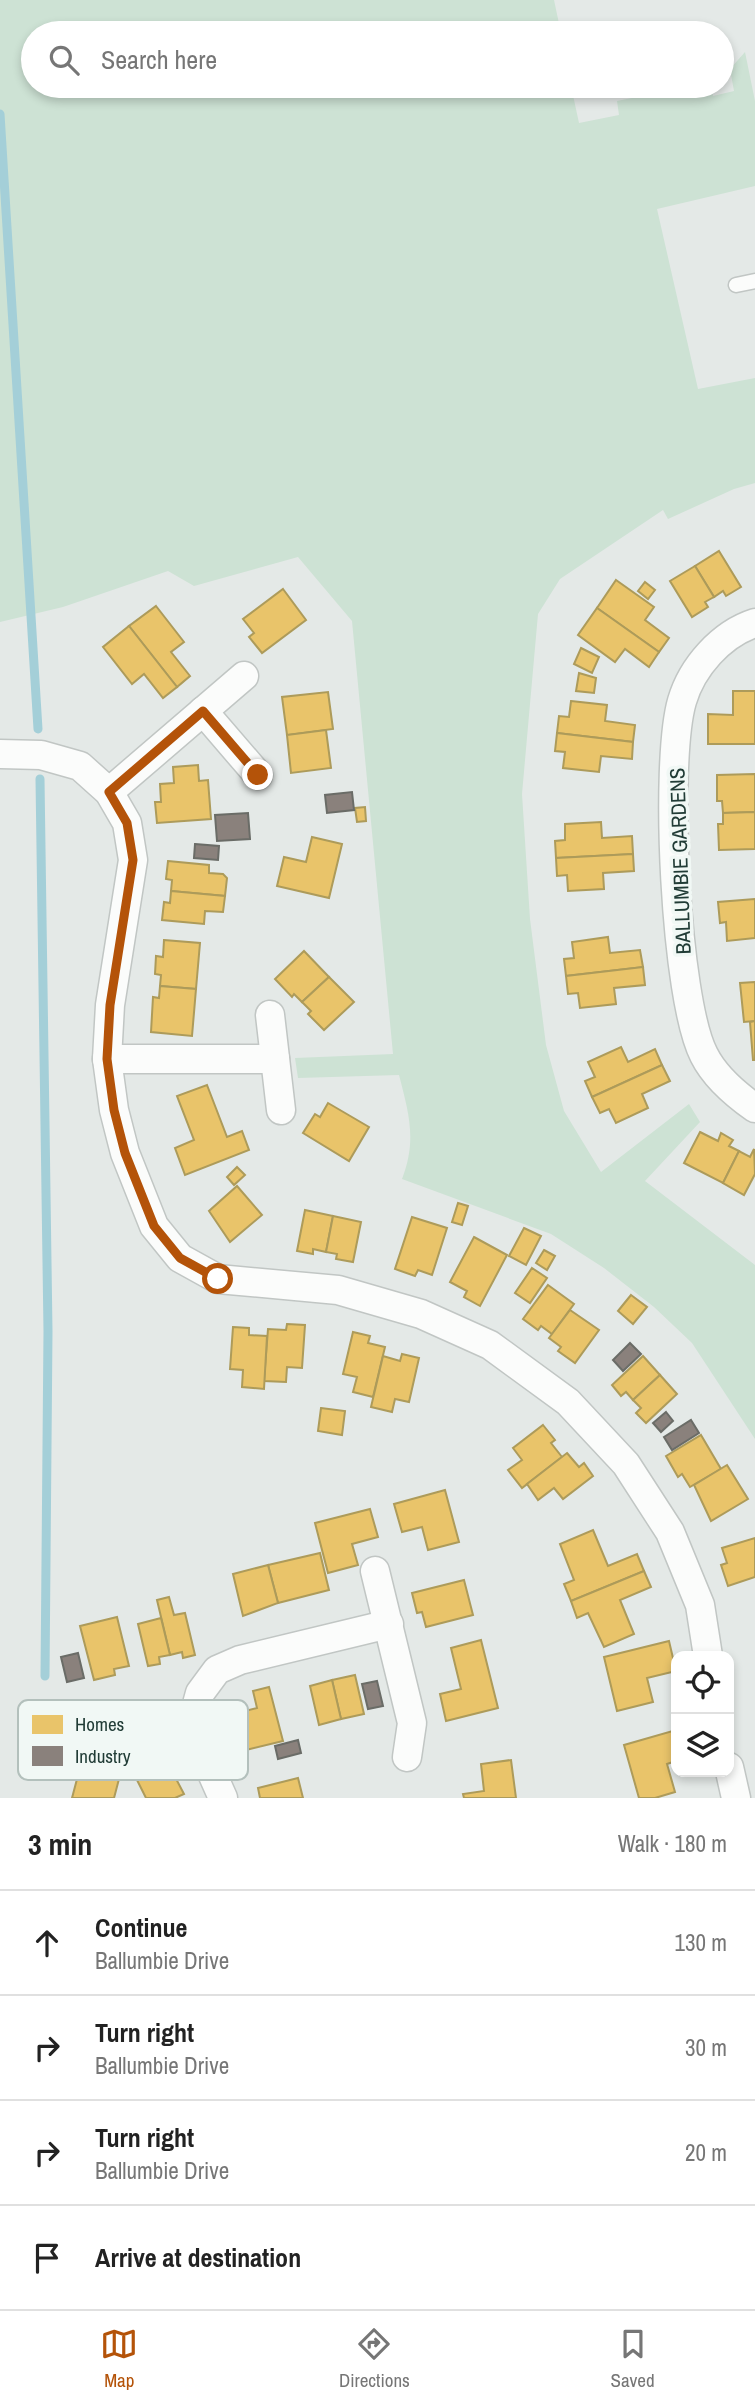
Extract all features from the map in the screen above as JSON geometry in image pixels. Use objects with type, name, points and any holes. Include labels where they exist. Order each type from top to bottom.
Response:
[{"type":"street","name":"BALLUMBIE GARDENS","points":[[755,623],[741,627],[701,661],[682,702],[673,774],[677,893],[688,1009],[704,1056],[732,1092],[755,1108]]},
{"type":"street","points":[[109,792],[244,676]]},
{"type":"street","points":[[203,711],[258,775]]},
{"type":"street","points":[[0,754],[41,755],[80,765],[109,792],[127,823],[133,860],[110,1005],[107,1059],[114,1110],[125,1153],[154,1226],[180,1258],[218,1279],[338,1290],[421,1314],[490,1345],[568,1402],[626,1464],[670,1532],[700,1605],[707,1651]]},
{"type":"street","points":[[270,1015],[281,1110]]},
{"type":"street","points":[[107,1059],[275,1059]]},
{"type":"street","points":[[375,1571],[412,1723],[407,1757]]},
{"type":"street","points":[[198,1700],[200,1693],[217,1670],[240,1660],[388,1624]]},
{"type":"street","points":[[731,1777],[736,1798]]},
{"type":"street","points":[[215,1780],[223,1798]]},
{"type":"lane","points":[[736,285],[755,281]]},
{"type":"green space","points":[[0,0],[554,0],[558,21],[21,21],[21,98],[574,98],[579,123],[619,115],[617,101],[632,98],[734,98],[734,64],[745,52],[755,101],[755,186],[657,209],[698,389],[755,378],[755,483],[734,489],[668,519],[663,510],[560,579],[538,614],[522,794],[530,919],[546,1045],[564,1111],[601,1172],[689,1104],[700,1122],[645,1181],[755,1265],[755,1439],[692,1343],[654,1307],[604,1268],[551,1234],[402,1179],[409,1152],[410,1127],[399,1075],[298,1078],[295,1058],[393,1054],[352,621],[298,557],[194,586],[168,571],[63,607],[0,622]]},
{"type":"building: Homes","points":[[719,551],[741,587],[726,596],[723,591],[714,597],[695,566]]},
{"type":"building: Homes","points":[[695,566],[714,597],[705,602],[708,607],[692,617],[670,581]]},
{"type":"building: Homes","points":[[616,580],[654,607],[645,620],[669,638],[659,652],[597,608]]},
{"type":"building: Homes","points":[[645,582],[655,590],[648,599],[638,591]]},
{"type":"building: Homes","points":[[283,589],[306,620],[262,653],[249,637],[254,633],[243,619]]},
{"type":"building: Homes","points":[[156,606],[184,642],[171,652],[190,676],[177,687],[129,626]]},
{"type":"building: Homes","points":[[597,608],[659,652],[649,667],[625,649],[615,662],[578,635]]},
{"type":"building: Homes","points":[[129,626],[177,687],[163,698],[144,674],[132,684],[103,647]]},
{"type":"building: Homes","points":[[581,648],[599,657],[592,673],[574,664]]},
{"type":"building: Homes","points":[[579,673],[596,678],[594,693],[576,691]]},
{"type":"building: Homes","points":[[733,691],[755,691],[755,744],[708,744],[708,714],[733,715]]},
{"type":"building: Homes","points":[[328,692],[333,729],[287,735],[282,697]]},
{"type":"building: Homes","points":[[571,701],[607,705],[605,721],[635,725],[633,742],[557,733],[559,716],[569,717]]},
{"type":"building: Homes","points":[[326,730],[331,768],[291,773],[287,735]]},
{"type":"building: Homes","points":[[557,733],[633,742],[632,759],[601,756],[599,772],[563,768],[565,752],[555,751]]},
{"type":"building: Homes","points":[[198,765],[199,781],[208,780],[211,819],[157,823],[155,802],[161,802],[160,784],[174,783],[173,767]]},
{"type":"building: Homes","points":[[755,774],[755,812],[723,813],[722,801],[717,801],[717,775]]},
{"type":"building: Homes","points":[[365,807],[366,821],[357,822],[355,808]]},
{"type":"building: Homes","points":[[755,812],[755,849],[719,850],[718,824],[723,824],[723,813]]},
{"type":"building: Homes","points":[[601,822],[602,838],[632,836],[633,854],[556,858],[555,841],[565,840],[565,824]]},
{"type":"building: Homes","points":[[312,837],[342,844],[329,898],[277,886],[284,857],[306,862]]},
{"type":"building: Homes","points":[[633,854],[634,871],[603,873],[604,889],[568,891],[567,875],[557,876],[556,858]]},
{"type":"building: Homes","points":[[168,861],[209,865],[209,873],[223,874],[227,878],[225,896],[171,891],[172,880],[166,879]]},
{"type":"building: Homes","points":[[171,891],[225,896],[223,912],[205,911],[204,924],[162,920],[164,902],[170,903]]},
{"type":"building: Homes","points":[[755,899],[755,938],[727,941],[726,922],[720,923],[718,902]]},
{"type":"building: Homes","points":[[608,937],[610,953],[640,950],[643,967],[566,976],[564,959],[574,958],[572,942]]},
{"type":"building: Homes","points":[[164,940],[200,943],[196,989],[160,986],[161,975],[155,974],[156,956],[163,957]]},
{"type":"building: Homes","points":[[304,951],[329,977],[302,1002],[294,994],[292,997],[275,979]]},
{"type":"building: Homes","points":[[643,967],[645,985],[614,988],[616,1004],[580,1008],[578,993],[568,994],[566,976]]},
{"type":"building: Homes","points":[[329,977],[354,1002],[324,1030],[308,1014],[311,1011],[302,1002]]},
{"type":"building: Homes","points":[[755,982],[755,1021],[744,1022],[740,983]]},
{"type":"building: Homes","points":[[160,986],[196,989],[192,1036],[151,1032],[153,997],[159,998]]},
{"type":"building: Homes","points":[[755,1021],[755,1060],[753,1060],[750,1022]]},
{"type":"building: Homes","points":[[621,1047],[628,1062],[655,1049],[662,1065],[592,1097],[585,1081],[595,1077],[588,1062]]},
{"type":"building: Homes","points":[[662,1065],[670,1081],[642,1094],[648,1108],[616,1123],[609,1109],[600,1113],[592,1097]]},
{"type":"building: Homes","points":[[207,1085],[227,1137],[242,1131],[249,1150],[185,1175],[175,1148],[194,1140],[177,1096]]},
{"type":"building: Homes","points":[[328,1103],[369,1127],[349,1161],[303,1133],[315,1114],[320,1117]]},
{"type":"building: Homes","points":[[700,1132],[718,1141],[721,1133],[733,1140],[729,1146],[739,1151],[723,1183],[684,1163]]},
{"type":"building: Homes","points":[[754,1149],[755,1174],[744,1195],[723,1183],[739,1151],[750,1157]]},
{"type":"building: Homes","points":[[237,1167],[245,1175],[234,1185],[227,1177]]},
{"type":"building: Homes","points":[[237,1186],[262,1215],[230,1242],[209,1211]]},
{"type":"building: Homes","points":[[458,1203],[468,1206],[462,1225],[452,1222]]},
{"type":"building: Homes","points":[[305,1210],[333,1216],[326,1252],[313,1249],[313,1254],[297,1251]]},
{"type":"building: Homes","points":[[333,1216],[361,1222],[353,1262],[336,1259],[337,1254],[326,1252]]},
{"type":"building: Homes","points":[[412,1217],[447,1228],[432,1275],[418,1270],[415,1276],[395,1269]]},
{"type":"building: Homes","points":[[524,1228],[541,1236],[526,1265],[509,1256]]},
{"type":"building: Homes","points":[[474,1237],[507,1255],[480,1306],[464,1297],[467,1291],[450,1282]]},
{"type":"building: Homes","points":[[544,1250],[555,1256],[547,1270],[536,1263]]},
{"type":"building: Homes","points":[[532,1268],[547,1278],[530,1303],[515,1293]]},
{"type":"building: Homes","points":[[548,1285],[574,1304],[552,1334],[541,1326],[538,1330],[523,1319]]},
{"type":"building: Homes","points":[[631,1295],[647,1307],[633,1324],[618,1311]]},
{"type":"building: Homes","points":[[570,1310],[599,1330],[575,1363],[558,1351],[561,1347],[549,1338]]},
{"type":"building: Homes","points":[[287,1324],[305,1325],[302,1368],[287,1367],[286,1382],[264,1381],[268,1329],[286,1330]]},
{"type":"building: Homes","points":[[233,1327],[249,1328],[249,1335],[267,1336],[264,1389],[242,1387],[243,1370],[230,1369]]},
{"type":"building: Homes","points":[[353,1332],[370,1336],[368,1343],[385,1347],[373,1397],[353,1392],[357,1377],[343,1374]]},
{"type":"building: Homes","points":[[402,1354],[419,1358],[409,1402],[395,1399],[392,1412],[371,1407],[383,1356],[400,1361]]},
{"type":"building: Homes","points":[[643,1356],[660,1375],[633,1400],[626,1392],[621,1396],[612,1385]]},
{"type":"building: Homes","points":[[660,1375],[677,1394],[646,1423],[636,1413],[641,1408],[633,1400]]},
{"type":"building: Homes","points":[[321,1408],[345,1411],[342,1435],[318,1431]]},
{"type":"building: Homes","points":[[543,1425],[555,1440],[551,1443],[562,1457],[522,1488],[508,1470],[522,1460],[513,1448]]},
{"type":"building: Homes","points":[[701,1435],[721,1469],[690,1487],[682,1474],[678,1477],[666,1456]]},
{"type":"building: Homes","points":[[567,1453],[579,1467],[584,1463],[593,1476],[563,1499],[554,1488],[538,1500],[527,1484]]},
{"type":"building: Homes","points":[[727,1465],[748,1499],[711,1521],[694,1485]]},
{"type":"building: Homes","points":[[445,1490],[459,1542],[428,1550],[422,1527],[402,1532],[394,1504]]},
{"type":"building: Homes","points":[[370,1509],[378,1537],[352,1544],[358,1565],[328,1573],[315,1523]]},
{"type":"building: Homes","points":[[593,1530],[608,1566],[637,1554],[644,1571],[571,1601],[564,1584],[574,1580],[560,1544]]},
{"type":"building: Homes","points":[[755,1538],[755,1577],[728,1586],[721,1565],[727,1563],[722,1548]]},
{"type":"building: Homes","points":[[320,1553],[329,1590],[278,1603],[268,1565]]},
{"type":"building: Homes","points":[[268,1565],[278,1603],[243,1616],[233,1574]]},
{"type":"building: Homes","points":[[644,1571],[651,1587],[620,1600],[634,1634],[604,1647],[588,1613],[577,1618],[571,1601]]},
{"type":"building: Homes","points":[[464,1580],[473,1615],[426,1627],[422,1612],[417,1613],[412,1593]]},
{"type":"building: Homes","points":[[169,1597],[174,1615],[185,1613],[195,1655],[183,1658],[182,1652],[170,1655],[157,1600]]},
{"type":"building: Homes","points":[[117,1617],[129,1666],[114,1669],[115,1675],[94,1680],[80,1626]]},
{"type":"building: Homes","points":[[161,1618],[170,1655],[159,1657],[160,1664],[148,1666],[138,1624]]},
{"type":"building: Homes","points":[[481,1640],[498,1708],[446,1721],[440,1694],[461,1689],[451,1648]]},
{"type":"building: Homes","points":[[669,1641],[671,1672],[647,1678],[653,1702],[617,1711],[604,1657]]},
{"type":"building: Homes","points":[[355,1675],[364,1714],[341,1719],[332,1680]]},
{"type":"building: Homes","points":[[332,1680],[341,1719],[319,1725],[310,1686]]},
{"type":"building: Homes","points":[[269,1687],[283,1741],[248,1750],[248,1710],[257,1708],[253,1691]]},
{"type":"building: Homes","points":[[671,1731],[671,1763],[667,1764],[675,1792],[655,1798],[639,1798],[624,1745]]},
{"type":"building: Homes","points":[[511,1760],[516,1798],[464,1798],[463,1794],[484,1791],[481,1764]]},
{"type":"building: Homes","points":[[298,1778],[303,1798],[260,1798],[258,1788]]},
{"type":"building: Homes","points":[[77,1780],[119,1780],[114,1798],[72,1798]]},
{"type":"building: Homes","points":[[137,1780],[177,1780],[184,1794],[175,1798],[146,1798]]},
{"type":"building: Industry","points":[[352,792],[354,810],[327,813],[325,795]]},
{"type":"building: Industry","points":[[248,813],[250,839],[217,841],[215,815]]},
{"type":"building: Industry","points":[[195,844],[219,846],[218,860],[194,858]]},
{"type":"building: Industry","points":[[630,1343],[641,1354],[623,1371],[613,1360]]},
{"type":"building: Industry","points":[[666,1412],[673,1421],[661,1432],[653,1423]]},
{"type":"building: Industry","points":[[691,1420],[699,1433],[672,1450],[664,1437]]},
{"type":"building: Industry","points":[[78,1653],[84,1678],[67,1682],[61,1657]]},
{"type":"building: Industry","points":[[377,1681],[383,1706],[368,1709],[362,1684]]},
{"type":"building: Industry","points":[[298,1740],[301,1753],[278,1759],[275,1746]]},
{"type":"waterway","points":[[0,114],[38,729]]},
{"type":"waterway","points":[[40,779],[48,1331],[45,1676]]},
{"type":"route","points":[[218,1279],[180,1258],[154,1226],[125,1153],[114,1110],[107,1059],[110,1005],[133,860],[127,823],[109,792],[203,711],[258,775]]}]
